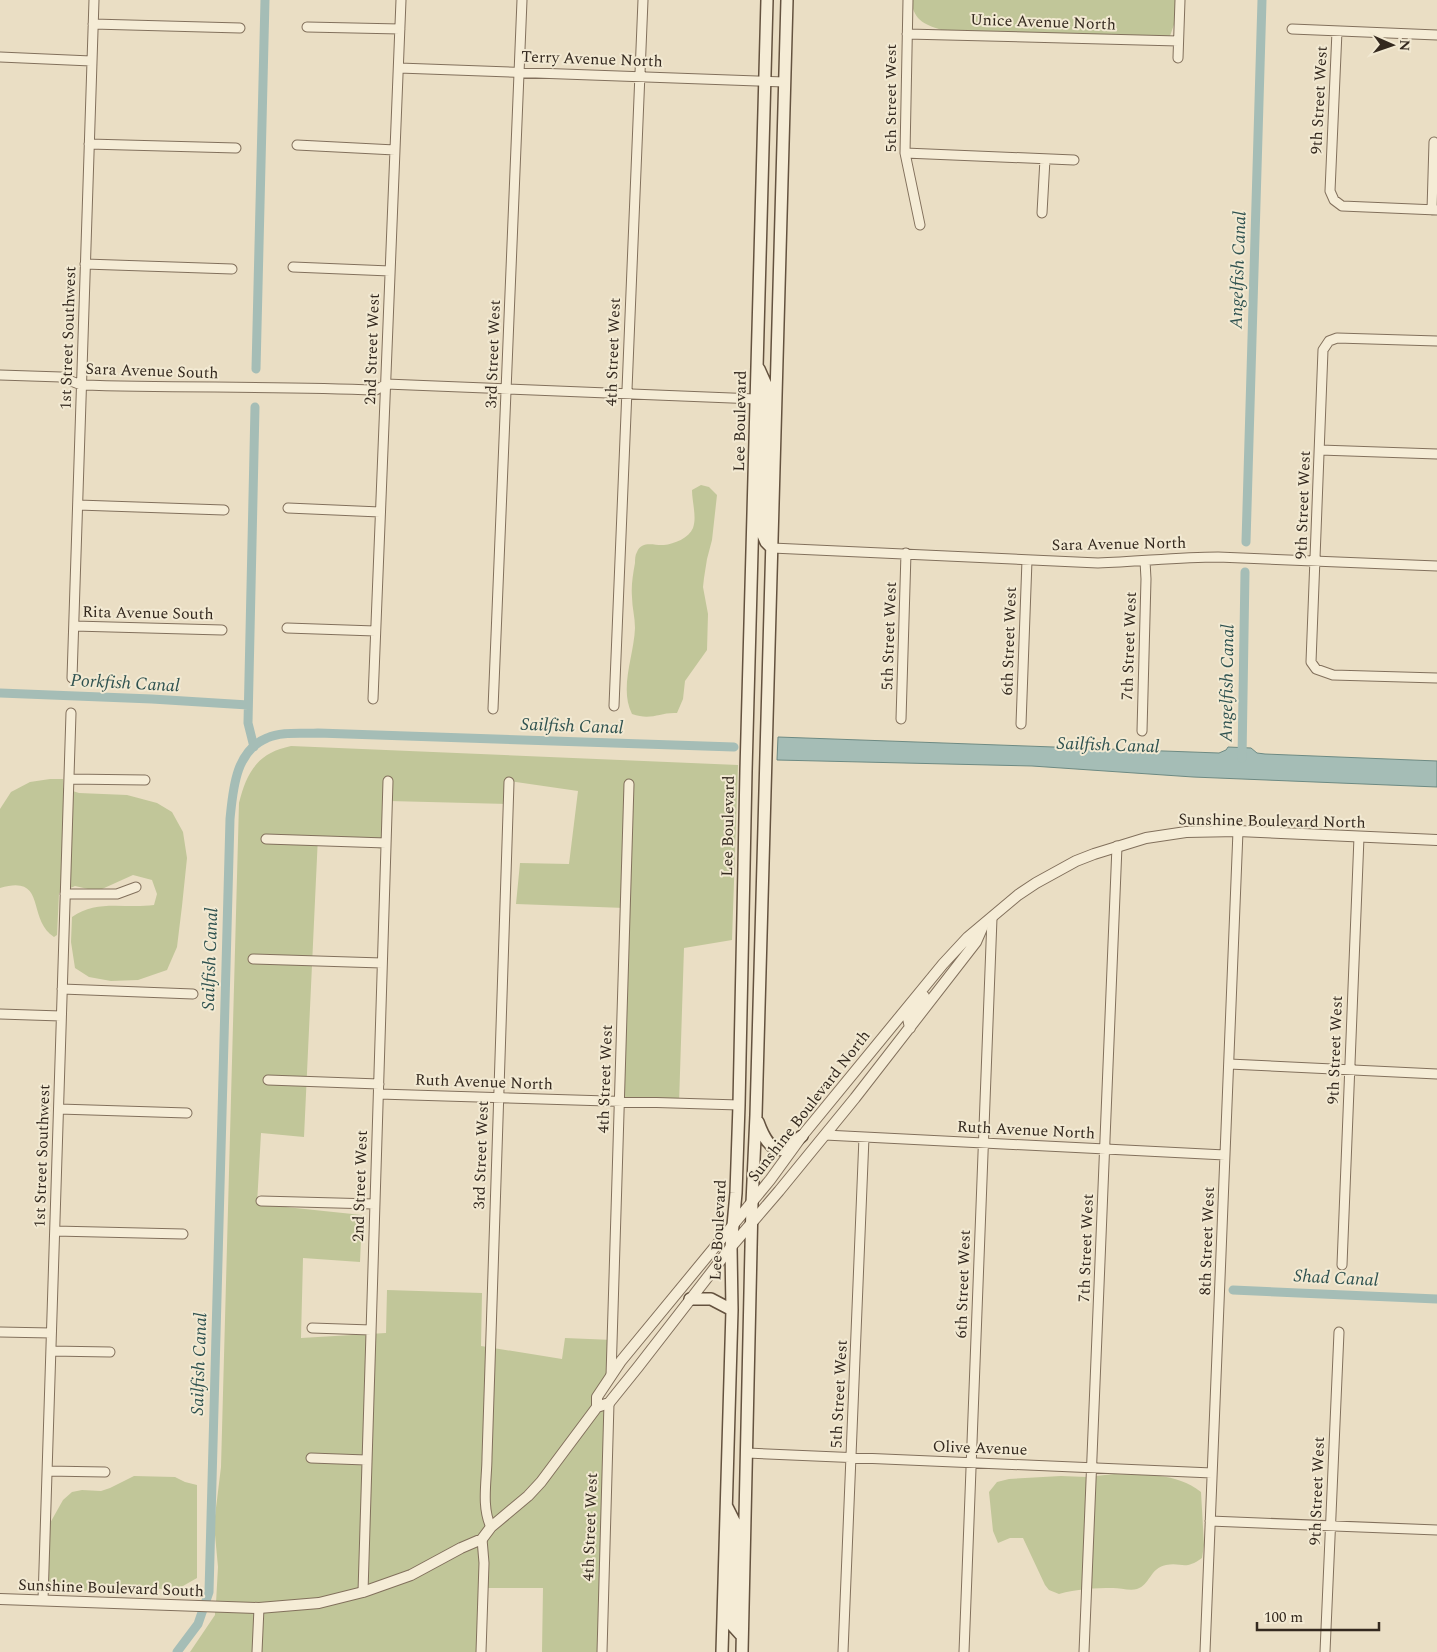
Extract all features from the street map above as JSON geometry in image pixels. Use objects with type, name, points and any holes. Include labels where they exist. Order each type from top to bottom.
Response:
[{"type":"main road","name":"Lee Boulevard","points":[[722,1652],[732,1310],[731,1247],[736,1193],[739,1105],[767,0]]},
{"type":"main road","name":"Lee Boulevard","points":[[742,1652],[751,1224],[756,1115],[787,0]]},
{"type":"main road","points":[[757,366],[767,387],[763,526],[766,542],[772,548]]},
{"type":"main road","points":[[756,1115],[762,1132],[770,1145],[786,1149],[802,1136]]},
{"type":"main road","points":[[690,1299],[711,1299],[732,1310]]},
{"type":"main road","points":[[726,1505],[735,1523],[733,1626],[742,1636]]},
{"type":"street","name":"1st Street Southwest","points":[[72,678],[94,0]]},
{"type":"street","name":"2nd Street West","points":[[373,699],[401,0]]},
{"type":"street","name":"3rd Street West","points":[[493,709],[522,0]]},
{"type":"street","name":"4th Street West","points":[[614,706],[643,0]]},
{"type":"street","name":"5th Street West","points":[[908,0],[905,153],[920,224]]},
{"type":"street","points":[[1178,58],[1180,0]]},
{"type":"street","points":[[93,24],[240,28]]},
{"type":"street","points":[[307,27],[400,29]]},
{"type":"street","points":[[1292,29],[1437,35]]},
{"type":"street","name":"9th Street West","points":[[1338,31],[1330,191],[1334,200],[1342,206],[1435,210]]},
{"type":"street","name":"Unice Avenue North","points":[[907,34],[1178,41]]},
{"type":"street","points":[[0,57],[92,60]]},
{"type":"street","name":"Terry Avenue North","points":[[398,68],[785,82]]},
{"type":"street","points":[[1434,142],[1435,210]]},
{"type":"street","points":[[89,144],[236,148]]},
{"type":"street","points":[[297,145],[395,150]]},
{"type":"street","points":[[905,153],[1074,160]]},
{"type":"street","points":[[1042,213],[1045,159]]},
{"type":"street","points":[[85,264],[232,269]]},
{"type":"street","points":[[293,267],[390,271]]},
{"type":"street","name":"9th Street West","points":[[1437,341],[1337,338],[1328,341],[1324,350],[1312,662],[1316,670],[1333,675],[1437,678]]},
{"type":"street","name":"Sara Avenue South","points":[[0,375],[61,377],[81,385],[376,390],[386,384]]},
{"type":"street","points":[[386,384],[756,399]]},
{"type":"street","points":[[1320,450],[1437,454]]},
{"type":"street","points":[[78,505],[224,510]]},
{"type":"street","points":[[288,508],[380,512]]},
{"type":"street","name":"Sara Avenue North","points":[[772,548],[1098,563],[1186,557],[1218,557],[1437,566]]},
{"type":"street","name":"5th Street West","points":[[901,719],[906,553]]},
{"type":"street","name":"6th Street West","points":[[1021,724],[1027,560]]},
{"type":"street","name":"7th Street West","points":[[1142,731],[1145,561]]},
{"type":"street","name":"Rita Avenue South","points":[[74,626],[222,630]]},
{"type":"street","points":[[287,628],[376,630]]},
{"type":"street","name":"1st Street Southwest","points":[[43,1600],[71,713]]},
{"type":"street","points":[[69,779],[145,780]]},
{"type":"street","name":"2nd Street West","points":[[363,1592],[388,781]]},
{"type":"street","name":"3rd Street West","points":[[491,1528],[487,1519],[486,1509],[509,782]]},
{"type":"street","name":"4th Street West","points":[[611,1376],[629,784]]},
{"type":"street","name":"Sunshine Boulevard North","points":[[221,1608],[259,1608],[319,1603],[363,1592],[411,1575],[482,1539],[491,1528],[528,1496],[541,1482],[597,1407],[598,1397],[611,1376],[672,1298],[752,1203],[802,1136],[942,964],[968,937],[1018,895],[1054,873],[1094,854],[1117,846],[1166,834],[1206,831],[1437,840]]},
{"type":"street","name":"8th Street West","points":[[1205,1652],[1238,832]]},
{"type":"street","name":"9th Street West","points":[[1342,1265],[1359,836]]},
{"type":"street","points":[[266,839],[386,842]]},
{"type":"street","name":"7th Street West","points":[[1084,1652],[1117,846]]},
{"type":"street","points":[[66,894],[117,894],[136,887]]},
{"type":"street","name":"6th Street West","points":[[964,1652],[992,918]]},
{"type":"street","name":"Sunshine Boulevard North","points":[[608,1403],[731,1247],[825,1135],[910,1028],[976,942],[983,926]]},
{"type":"street","points":[[253,959],[382,963]]},
{"type":"street","points":[[890,1028],[910,1028],[908,1018],[938,976],[942,964]]},
{"type":"street","points":[[62,989],[194,994]]},
{"type":"street","points":[[0,1014],[61,1016]]},
{"type":"street","points":[[1229,1064],[1437,1074]]},
{"type":"street","points":[[268,1080],[379,1084]]},
{"type":"street","name":"Ruth Avenue North","points":[[379,1094],[739,1105]]},
{"type":"street","points":[[59,1109],[188,1113]]},
{"type":"street","name":"Ruth Avenue North","points":[[825,1135],[1225,1155]]},
{"type":"street","name":"5th Street West","points":[[843,1652],[864,1137]]},
{"type":"street","points":[[261,1201],[374,1204]]},
{"type":"street","points":[[55,1231],[183,1234]]},
{"type":"street","points":[[312,1328],[370,1330]]},
{"type":"street","points":[[0,1332],[52,1333]]},
{"type":"street","name":"9th Street West","points":[[1325,1652],[1339,1332]]},
{"type":"street","points":[[51,1351],[110,1352]]},
{"type":"street","points":[[597,1407],[608,1403]]},
{"type":"street","name":"4th Street West","points":[[602,1652],[608,1403]]},
{"type":"street","name":"Olive Avenue","points":[[747,1453],[1212,1473]]},
{"type":"street","points":[[311,1458],[366,1460]]},
{"type":"street","points":[[47,1471],[104,1472]]},
{"type":"street","points":[[1210,1520],[1437,1530]]},
{"type":"street","points":[[481,1652],[484,1564],[482,1539]]},
{"type":"street","name":"Sunshine Boulevard South","points":[[0,1599],[221,1608]]},
{"type":"street","points":[[257,1652],[259,1608]]},
{"type":"green space","points":[[911,0],[1180,0],[1179,10],[1170,36],[1153,37],[945,31],[922,22],[915,13]]},
{"type":"green space","points":[[701,485],[709,487],[717,495],[712,540],[703,587],[708,614],[707,650],[685,681],[683,699],[677,713],[639,716],[632,714],[627,694],[628,672],[635,628],[632,580],[636,555],[642,546],[677,542],[691,532],[695,519],[692,490]]},
{"type":"green space","points":[[291,746],[738,765],[732,940],[684,948],[679,1104],[620,1101],[625,908],[516,904],[520,863],[569,864],[578,791],[509,781],[508,804],[389,801],[382,849],[318,836],[304,1137],[261,1133],[257,1204],[362,1215],[360,1262],[303,1258],[301,1338],[386,1333],[387,1290],[482,1293],[481,1346],[562,1359],[565,1338],[613,1340],[612,1365],[591,1405],[592,1407],[537,1479],[479,1536],[409,1571],[362,1588],[318,1598],[258,1604],[216,1603],[218,1567],[214,1524],[221,1467],[239,803],[250,773],[256,765],[270,753]]},
{"type":"green space","points":[[63,779],[63,788],[79,793],[127,795],[157,803],[172,812],[183,832],[187,858],[177,947],[167,970],[138,980],[111,981],[89,977],[75,968],[71,942],[72,917],[81,911],[101,906],[154,905],[157,894],[152,880],[133,875],[102,889],[88,889],[75,886],[59,893],[57,935],[54,937],[40,920],[31,893],[25,887],[15,885],[0,888],[0,809],[11,792],[30,782]]},
{"type":"green space","points":[[608,1408],[610,1428],[606,1652],[542,1652],[543,1588],[487,1588],[484,1652],[190,1652],[215,1615],[215,1612],[249,1613],[281,1611],[343,1601],[403,1582],[483,1544],[495,1530],[523,1507],[541,1488],[600,1411]]},
{"type":"green space","points":[[1114,1474],[1170,1478],[1181,1481],[1201,1492],[1204,1545],[1202,1558],[1187,1565],[1172,1564],[1161,1567],[1153,1573],[1145,1584],[1137,1589],[1092,1589],[1059,1594],[1049,1590],[1045,1585],[1023,1538],[1010,1538],[998,1543],[993,1531],[989,1492],[997,1482],[1009,1479],[1061,1476],[1087,1477]]},
{"type":"green space","points":[[134,1476],[175,1477],[197,1485],[197,1578],[176,1590],[106,1585],[84,1591],[63,1591],[43,1584],[45,1532],[63,1500],[72,1492],[82,1490],[101,1491]]},
{"type":"water","points":[[778,737],[1219,753],[1228,747],[1251,748],[1257,753],[1265,754],[1437,761],[1437,787],[1193,777],[1032,766],[777,760]]},
{"type":"waterway","points":[[256,369],[265,0]]},
{"type":"waterway","name":"Angelfish Canal","points":[[1246,542],[1262,0]]},
{"type":"waterway","points":[[254,747],[248,723],[255,407]]},
{"type":"waterway","name":"Angelfish Canal","points":[[1242,758],[1245,572]]},
{"type":"waterway","name":"Porkfish Canal","points":[[0,693],[248,705]]},
{"type":"waterway","name":"Sailfish Canal","points":[[177,1652],[198,1624],[209,1592],[230,819],[238,772],[248,752],[256,744],[267,738],[279,734],[292,733],[734,747]]},
{"type":"waterway","name":"Shad Canal","points":[[1233,1290],[1437,1299]]}]
